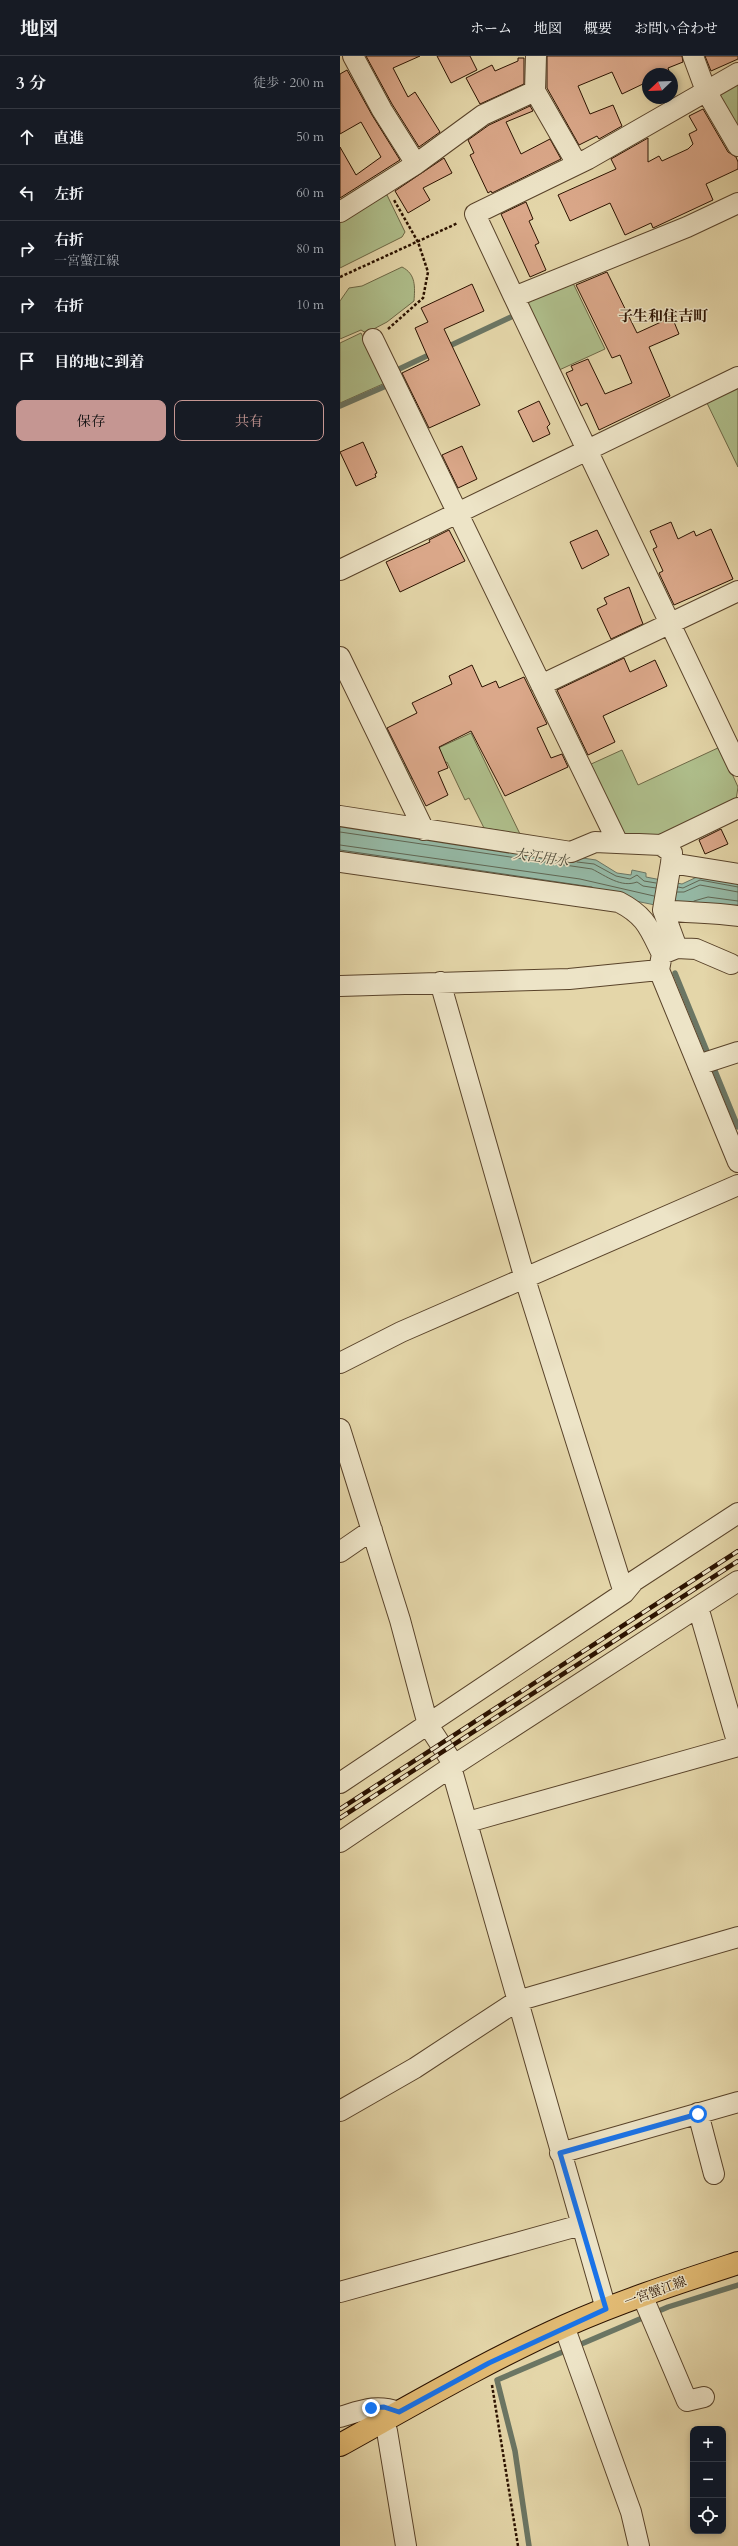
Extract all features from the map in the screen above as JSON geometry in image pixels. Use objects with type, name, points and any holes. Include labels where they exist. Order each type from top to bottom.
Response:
[{"type":"main road","name":"一宮蟹江線","points":[[340,2445],[489,2363],[570,2340],[606,2309],[648,2308],[738,2263]]},
{"type":"street","points":[[353,56],[382,110],[416,164]]},
{"type":"street","points":[[536,56],[535,91],[577,164]]},
{"type":"street","points":[[693,56],[706,91],[738,146]]},
{"type":"street","points":[[738,73],[577,164],[475,214],[738,766]]},
{"type":"street","points":[[340,212],[416,164],[483,115],[535,91]]},
{"type":"street","points":[[514,297],[687,227],[738,203]]},
{"type":"street","points":[[373,339],[618,843]]},
{"type":"street","points":[[340,570],[738,377]]},
{"type":"street","points":[[541,685],[738,591]]},
{"type":"street","points":[[340,658],[424,830]]},
{"type":"street","points":[[340,816],[571,852],[595,842],[661,845],[738,808]]},
{"type":"street","points":[[661,845],[672,853],[663,910],[666,957]]},
{"type":"street","points":[[340,862],[619,902],[636,910],[666,957],[708,1062],[738,1162]]},
{"type":"street","points":[[670,869],[738,874]]},
{"type":"street","points":[[663,910],[695,914],[709,912],[738,916]]},
{"type":"street","points":[[340,986],[569,979],[696,949],[731,964]]},
{"type":"street","points":[[440,982],[525,1279],[624,1593]]},
{"type":"street","points":[[708,1062],[738,1052]]},
{"type":"street","points":[[340,1363],[401,1332],[738,1186]]},
{"type":"street","points":[[340,1429],[372,1530],[428,1725],[453,1766],[517,2001],[606,2309]]},
{"type":"street","points":[[340,1783],[624,1593],[634,1580],[738,1513]]},
{"type":"street","points":[[340,1552],[372,1530]]},
{"type":"street","points":[[340,1842],[453,1766],[738,1581]]},
{"type":"street","points":[[468,1822],[738,1746],[698,1607]]},
{"type":"street","points":[[340,2111],[415,2068],[517,2001],[738,1937]]},
{"type":"street","points":[[560,2153],[738,2102]]},
{"type":"street","points":[[698,2114],[714,2174]]},
{"type":"street","points":[[340,2292],[581,2225]]},
{"type":"street","points":[[648,2308],[687,2401],[704,2397]]},
{"type":"street","points":[[570,2340],[631,2512],[639,2546]]},
{"type":"street","points":[[340,2417],[384,2407],[399,2412]]},
{"type":"street","points":[[381,2423],[388,2431],[406,2546]]},
{"type":"path","points":[[373,339],[401,320],[423,298],[428,272],[418,242],[385,184]]},
{"type":"path","points":[[340,277],[418,242],[475,214]]},
{"type":"path","points":[[489,2363],[518,2546]]},
{"type":"shaded area","points":[[738,83],[738,140],[714,96]]},
{"type":"shaded area","points":[[380,195],[387,195],[405,232],[402,237],[340,268],[340,219]]},
{"type":"shaded area","points":[[402,267],[410,273],[414,281],[414,301],[387,322],[366,333],[361,330],[340,339],[340,301],[349,288],[362,286]]},
{"type":"shaded area","points":[[572,281],[605,349],[557,371],[527,309],[530,298]]},
{"type":"shaded area","points":[[361,333],[385,383],[340,403],[340,343]]},
{"type":"shaded area","points":[[737,386],[738,388],[738,467],[706,401]]},
{"type":"shaded area","points":[[471,733],[520,834],[484,828],[469,798],[465,800],[447,762],[408,780],[401,765]]},
{"type":"shaded area","points":[[720,747],[738,787],[736,800],[651,839],[622,835],[589,765],[622,750],[638,785]]},
{"type":"water","name":"大江用水","points":[[340,822],[596,860],[617,873],[631,875],[632,870],[646,873],[646,877],[682,884],[699,876],[738,884],[738,910],[660,906],[611,896],[340,854]]},
{"type":"building","points":[[366,56],[420,56],[393,68],[408,97],[415,92],[440,132],[419,147],[392,104]]},
{"type":"building","points":[[437,56],[470,56],[477,70],[451,83]]},
{"type":"building","points":[[547,56],[682,56],[683,62],[668,68],[642,68],[642,84],[622,94],[612,72],[578,86],[590,114],[613,105],[622,126],[599,139],[597,136],[579,145],[547,88]]},
{"type":"building","points":[[705,56],[738,56],[738,59],[711,71]]},
{"type":"building","points":[[518,58],[524,58],[524,84],[480,104],[466,78],[492,65],[495,71],[518,61]]},
{"type":"building","points":[[347,70],[372,115],[400,160],[340,198],[340,147],[356,175],[381,157],[361,122],[340,134],[340,74]]},
{"type":"building","points":[[530,106],[533,111],[506,122],[521,154],[550,139],[561,159],[492,193],[491,191],[488,193],[470,155],[474,153],[468,140],[489,125]]},
{"type":"building","points":[[703,109],[728,152],[736,157],[738,162],[738,169],[706,184],[713,200],[653,228],[651,223],[625,235],[610,203],[570,221],[558,195],[616,169],[611,159],[648,138],[648,162],[659,156],[662,161],[688,149],[693,144],[689,134],[697,130],[689,116]]},
{"type":"building","points":[[444,158],[452,173],[423,188],[430,200],[408,213],[395,191]]},
{"type":"building","points":[[526,202],[533,219],[529,221],[539,243],[535,245],[546,270],[530,277],[501,214]]},
{"type":"building","points":[[607,272],[637,333],[672,317],[679,334],[649,347],[670,396],[599,430],[587,403],[581,406],[566,373],[573,370],[571,366],[588,359],[605,394],[632,383],[620,355],[612,358],[576,285]]},
{"type":"building","points":[[472,284],[484,311],[444,329],[480,405],[429,428],[402,373],[429,360],[415,328],[428,322],[421,308]]},
{"type":"building","points":[[539,401],[550,424],[547,427],[550,434],[533,442],[518,411]]},
{"type":"building","points":[[363,442],[377,473],[375,474],[376,477],[356,486],[340,452]]},
{"type":"building","points":[[462,446],[477,479],[458,488],[442,455]]},
{"type":"building","points":[[671,522],[678,539],[694,531],[696,536],[711,529],[733,579],[674,605],[659,573],[663,571],[653,549],[657,547],[650,531]]},
{"type":"building","points":[[449,530],[465,561],[400,592],[386,562],[430,542],[429,540]]},
{"type":"building","points":[[597,530],[609,555],[582,569],[570,542]]},
{"type":"building","points":[[629,587],[643,624],[611,639],[597,609],[607,604],[604,598]]},
{"type":"building","points":[[624,658],[630,672],[655,660],[667,686],[603,716],[615,742],[588,755],[557,690]]},
{"type":"building","points":[[472,665],[482,687],[496,681],[499,688],[524,677],[547,724],[537,728],[551,758],[562,754],[568,767],[505,796],[471,731],[439,747],[448,768],[438,772],[448,795],[426,806],[387,728],[417,713],[412,703],[452,684],[449,676]]},
{"type":"building","points":[[721,829],[728,844],[705,854],[699,840]]},
{"type":"waterway","points":[[445,348],[511,317]]},
{"type":"waterway","points":[[397,370],[433,353]]},
{"type":"waterway","points":[[340,406],[386,386]]},
{"type":"waterway","points":[[675,973],[738,1127]]},
{"type":"waterway","points":[[529,2546],[515,2451],[497,2380],[668,2307],[738,2285]]},
{"type":"railway","points":[[340,1809],[738,1551]]},
{"type":"railway","points":[[340,1818],[738,1561]]},
{"type":"district","name":"子生和住吉町","points":[[663,316]]},
{"type":"route","points":[[371,2408],[384,2407],[399,2412],[489,2363],[564,2326],[606,2309],[560,2153],[698,2114]]}]
